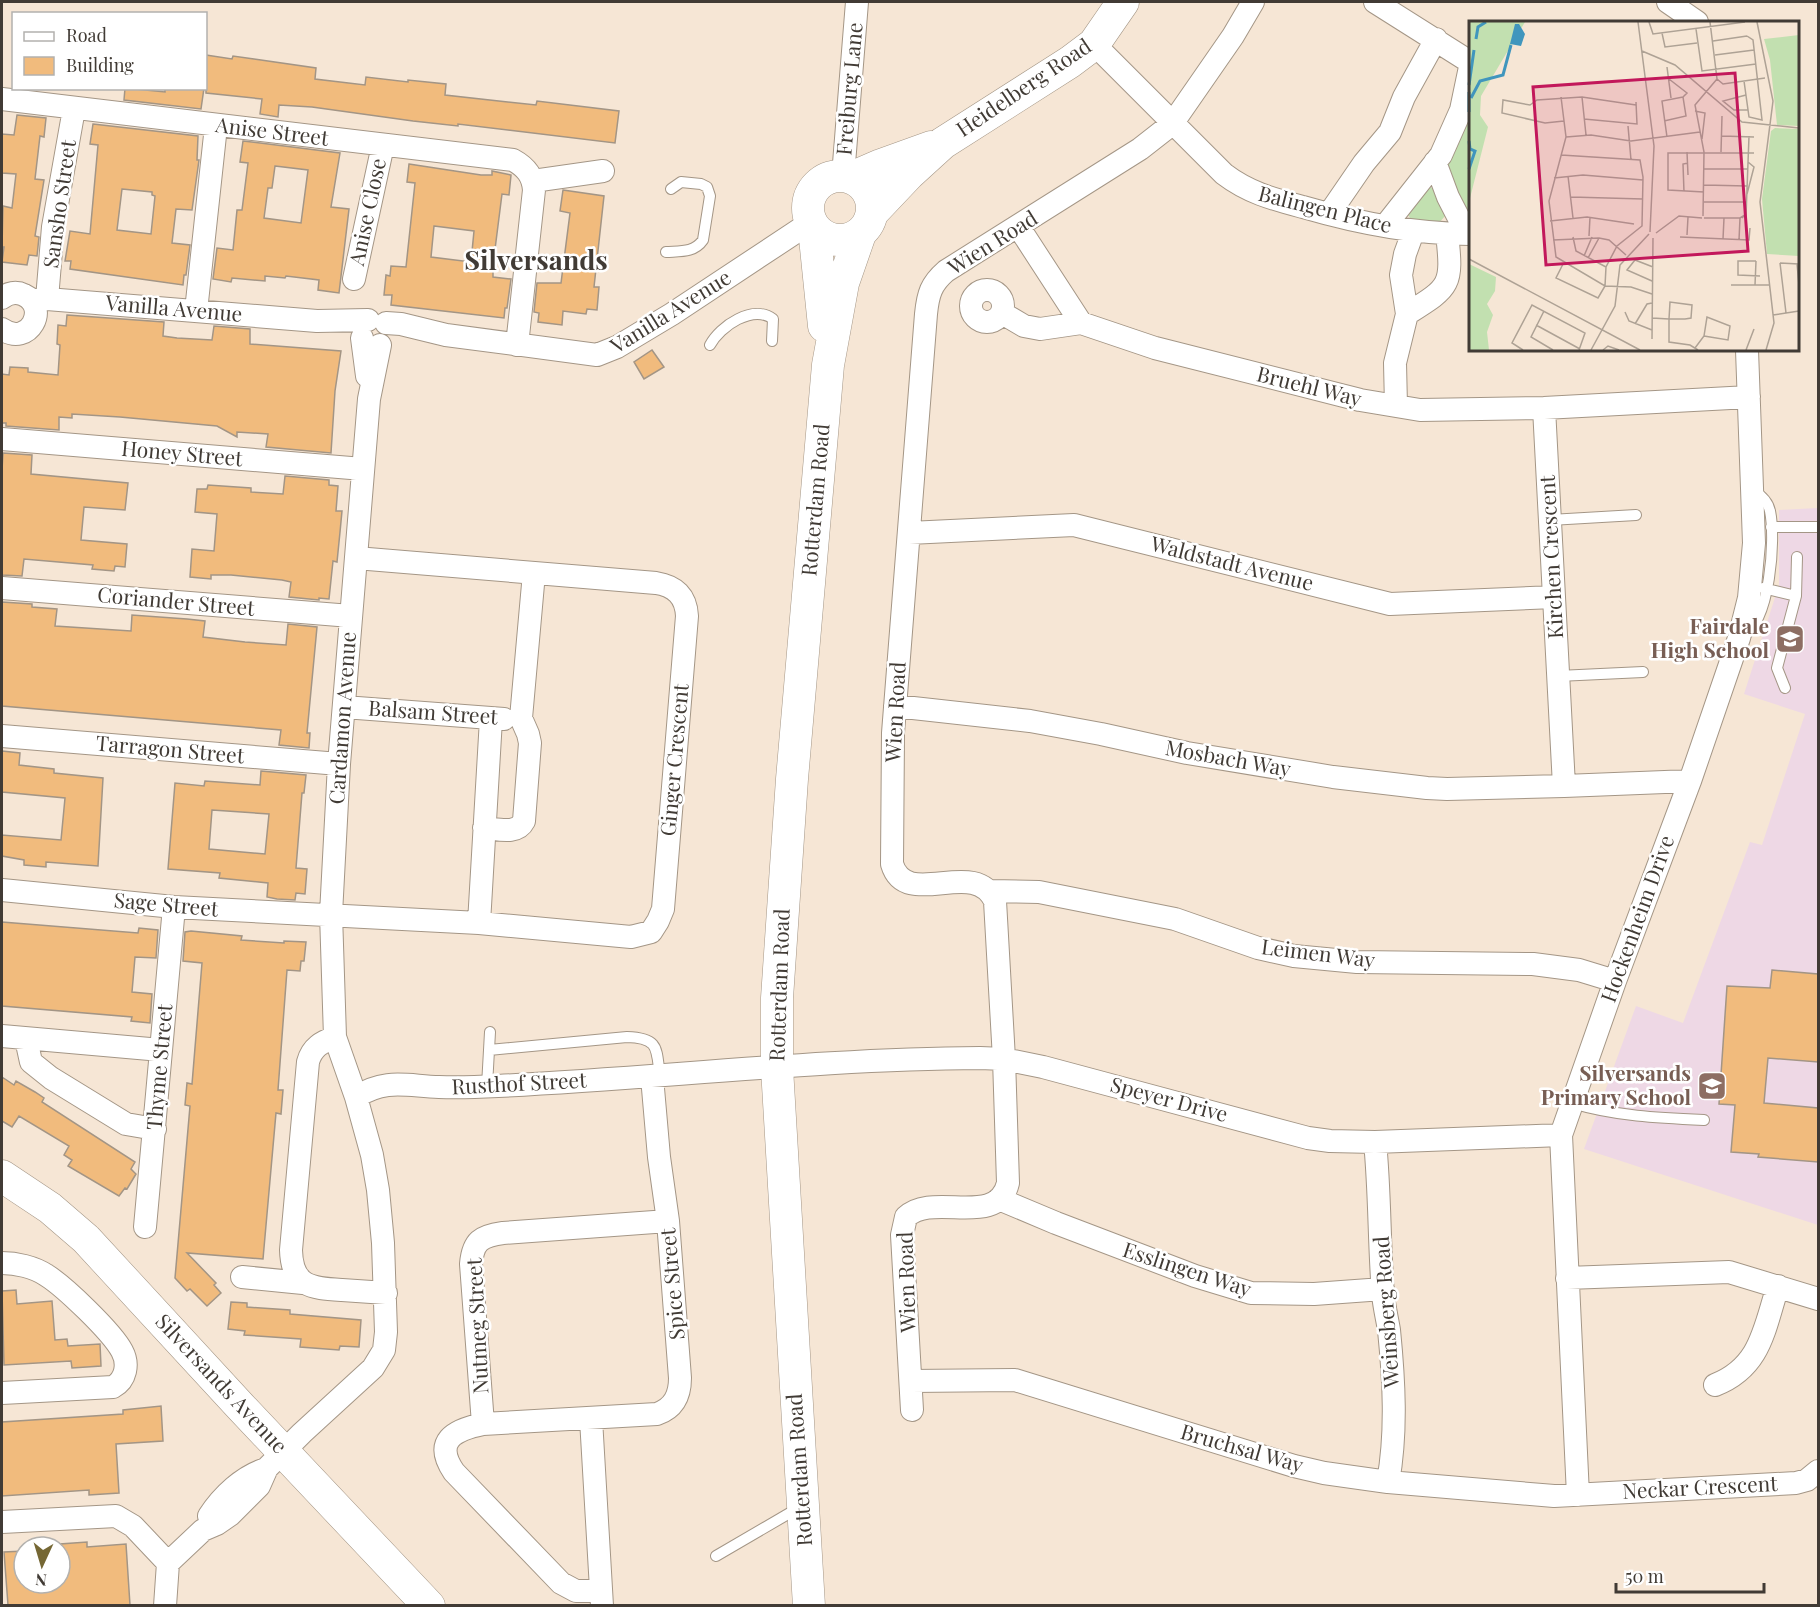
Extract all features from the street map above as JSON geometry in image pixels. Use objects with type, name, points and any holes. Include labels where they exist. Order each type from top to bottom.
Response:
[{"type":"street","name":"Freiburg Lane","points":[[847,177],[857,2]]},
{"type":"street","name":"Heidelberg Road","points":[[866,223],[909,174],[943,143],[1070,63],[1094,44],[1123,2]]},
{"type":"street","name":"Wien Road","points":[[990,891],[971,882],[907,883],[898,878],[894,871],[891,850],[895,706],[929,290],[933,282],[946,271],[1140,150],[1172,124],[1254,2]]},
{"type":"street","points":[[1375,2],[1469,61]]},
{"type":"street","points":[[1668,2],[1696,21]]},
{"type":"street","points":[[1329,214],[1364,163],[1390,132],[1404,97],[1436,39]]},
{"type":"street","name":"Balingen Place","points":[[1094,44],[1224,174],[1255,194],[1329,214],[1413,232],[1462,234]]},
{"type":"street","points":[[1385,226],[1446,145],[1466,105],[1469,76]]},
{"type":"street","name":"Anise Street","points":[[2,99],[507,159],[520,164],[527,170],[533,181]]},
{"type":"street","name":"Sansho Street","points":[[2,329],[7,333],[17,334],[30,328],[36,315],[74,109]]},
{"type":"street","points":[[196,311],[216,126]]},
{"type":"street","name":"Heidelberg Road","points":[[847,177],[943,143]]},
{"type":"street","name":"Anise Close","points":[[354,279],[383,145]]},
{"type":"street","points":[[1407,314],[1439,293],[1447,284],[1462,234],[1435,162]]},
{"type":"street","points":[[517,345],[533,214],[533,181],[603,171]]},
{"type":"street","points":[[847,177],[868,191],[873,205],[866,223],[844,241],[828,238],[813,225],[808,207],[812,192],[823,181],[847,177]]},
{"type":"street","name":"Rotterdam Road","points":[[809,1605],[777,1068],[777,998],[792,779],[828,365],[843,283],[866,223]]},
{"type":"street","name":"Vanilla Avenue","points":[[2,298],[16,293],[39,300],[317,321],[374,333],[400,324],[446,335],[586,354],[604,353],[672,314],[813,225]]},
{"type":"street","name":"Rotterdam Road","points":[[813,225],[828,365]]},
{"type":"street","points":[[1018,226],[1081,323]]},
{"type":"street","points":[[1396,406],[1395,363],[1407,314],[1401,275],[1413,232]]},
{"type":"street","name":"Bruehl Way","points":[[1002,313],[1024,326],[1040,329],[1081,323],[1155,348],[1360,400],[1432,411],[1544,408]]},
{"type":"street","name":"Cardamon Avenue","points":[[168,1563],[203,1530],[217,1524],[226,1507],[259,1486],[276,1460],[377,1363],[386,1342],[386,1293],[378,1190],[372,1155],[356,1097],[335,1037],[331,914],[339,764],[374,333]]},
{"type":"street","name":"Hockenheim Drive","points":[[1578,1495],[1561,1135],[1615,981],[1690,781],[1738,638],[1759,587],[1754,543],[1747,351]]},
{"type":"street","points":[[1544,408],[1749,396]]},
{"type":"street","name":"Kirchen Crescent","points":[[1544,408],[1564,786]]},
{"type":"street","name":"Honey Street","points":[[2,439],[363,469]]},
{"type":"street","name":"Waldstadt Avenue","points":[[909,533],[1074,525],[1390,604],[1554,597]]},
{"type":"street","name":"Ginger Crescent","points":[[331,914],[637,936],[651,932],[663,909],[687,616],[684,602],[675,589],[656,583],[356,558]]},
{"type":"street","points":[[484,828],[514,830],[524,823],[530,743],[521,718],[534,573]]},
{"type":"street","name":"Coriander Street","points":[[2,588],[351,616]]},
{"type":"street","name":"Mosbach Way","points":[[895,706],[1030,721],[1187,753],[1333,777],[1447,789],[1564,786]]},
{"type":"street","name":"Balsam Street","points":[[344,707],[491,719],[521,718]]},
{"type":"street","points":[[479,923],[491,719]]},
{"type":"street","name":"Tarragon Street","points":[[2,736],[339,764]]},
{"type":"street","points":[[1564,786],[1690,781]]},
{"type":"street","name":"Sage Street","points":[[2,890],[174,906],[331,914]]},
{"type":"street","points":[[990,891],[996,909],[1008,1183],[999,1199]]},
{"type":"street","name":"Leimen Way","points":[[990,891],[1039,892],[1175,919],[1258,948],[1294,956],[1357,962],[1533,964],[1564,967],[1615,981]]},
{"type":"street","name":"Thyme Street","points":[[145,1227],[174,906]]},
{"type":"street","points":[[2,1036],[160,1050]]},
{"type":"street","points":[[303,1283],[293,1268],[291,1250],[308,1062],[313,1050],[335,1037]]},
{"type":"street","points":[[26,1039],[31,1062],[51,1078],[126,1124],[155,1129]]},
{"type":"street","name":"Speyer Drive","points":[[685,1074],[958,1058],[1004,1059],[1043,1067],[1308,1138],[1375,1142],[1561,1135]]},
{"type":"street","name":"Rusthof Street","points":[[356,1097],[368,1089],[384,1084],[439,1087],[487,1086],[685,1074]]},
{"type":"street","name":"Spice Street","points":[[591,1419],[601,1598],[576,1592],[561,1583],[454,1472],[445,1452],[448,1441],[461,1430],[483,1424],[657,1414],[671,1407],[679,1392],[680,1378],[668,1221],[659,1157],[656,1077]]},
{"type":"street","name":"Weinsberg Road","points":[[1375,1142],[1379,1178],[1383,1289],[1389,1331],[1393,1400],[1393,1457],[1388,1482]]},
{"type":"street","name":"Silversands Avenue","points":[[2,1176],[50,1208],[86,1239],[240,1406],[276,1460],[429,1605]]},
{"type":"street","name":"Wien Road","points":[[912,1410],[902,1235],[906,1217],[916,1210],[927,1207],[978,1207],[986,1206],[999,1199]]},
{"type":"street","name":"Esslingen Way","points":[[999,1199],[1195,1276],[1251,1293],[1314,1294],[1383,1289]]},
{"type":"street","name":"Nutmeg Street","points":[[483,1424],[471,1264],[476,1244],[484,1238],[503,1233],[668,1221]]},
{"type":"street","points":[[2,1263],[38,1270],[62,1286],[121,1350],[125,1375],[112,1387],[2,1393]]},
{"type":"street","points":[[1568,1278],[1729,1272],[1818,1299]]},
{"type":"street","points":[[242,1277],[303,1283],[318,1289],[386,1293]]},
{"type":"street","points":[[1715,1385],[1734,1376],[1750,1360],[1759,1343],[1778,1286]]},
{"type":"street","name":"Bruchsal Way","points":[[911,1381],[1015,1380],[1294,1466],[1324,1473],[1388,1482],[1554,1496],[1578,1495]]},
{"type":"street","name":"Neckar Crescent","points":[[1578,1495],[1796,1483],[1808,1480],[1818,1471]]},
{"type":"street","points":[[2,1522],[116,1516],[133,1526],[168,1563],[165,1605]]},
{"type":"lane","points":[[666,252],[689,250],[700,244],[703,240],[710,196],[707,187],[701,184],[681,182],[671,189]]},
{"type":"lane","points":[[710,345],[717,333],[729,323],[750,316],[768,316],[773,319],[772,341]]},
{"type":"lane","points":[[1752,490],[1767,503],[1770,511],[1770,569],[1759,587],[1796,596]]},
{"type":"lane","points":[[1550,520],[1636,516]]},
{"type":"lane","points":[[1771,527],[1818,528]]},
{"type":"lane","points":[[1785,688],[1777,668],[1796,596],[1797,557]]},
{"type":"lane","points":[[1558,676],[1642,672]]},
{"type":"lane","points":[[487,1086],[494,1050],[490,1032]]},
{"type":"lane","points":[[494,1050],[593,1039],[641,1037],[653,1044],[657,1052],[656,1077]]},
{"type":"lane","points":[[1572,1102],[1599,1111],[1631,1116],[1704,1120]]},
{"type":"lane","points":[[716,1556],[802,1505]]},
{"type":"shaded area","name":"Silversands Primary School","points":[[1818,508],[1818,1225],[1584,1149],[1636,1006],[1683,1023],[1750,842],[1762,845],[1805,714],[1744,694],[1779,585],[1779,510]]},
{"type":"green space","points":[[1469,115],[1469,216],[1445,164]]},
{"type":"green space","points":[[1429,187],[1437,189],[1446,215],[1436,226],[1414,223],[1408,215],[1407,207]]},
{"type":"building","points":[[207,55],[232,59],[233,56],[316,68],[315,79],[365,85],[366,77],[446,84],[445,95],[536,105],[537,101],[619,111],[615,143],[458,124],[458,126],[413,121],[312,107],[279,105],[278,117],[260,114],[262,99],[206,93]]},
{"type":"building","points":[[125,90],[165,92],[165,90],[204,90],[201,109],[124,100]]},
{"type":"building","points":[[17,115],[46,118],[44,137],[40,136],[35,179],[44,180],[35,236],[39,237],[37,256],[29,255],[27,265],[2,262],[3,206],[12,208],[16,174],[2,173],[2,134],[14,135]]},
{"type":"building","points":[[93,124],[198,136],[197,160],[199,160],[192,210],[176,209],[172,243],[190,245],[183,285],[70,269],[71,261],[65,261],[70,231],[90,234],[98,145],[90,144]],"holes":[[[122,189],[152,192],[155,196],[151,234],[117,230]]]},
{"type":"building","points":[[243,141],[340,153],[331,207],[349,209],[339,293],[318,290],[319,280],[286,276],[285,278],[265,276],[265,281],[232,278],[231,282],[213,279],[217,248],[233,250],[237,210],[242,210],[248,163],[240,162]],"holes":[[[275,166],[308,170],[301,223],[264,218],[268,188],[272,188]]]},
{"type":"building","points":[[409,164],[481,175],[492,175],[492,171],[511,175],[509,195],[502,194],[493,265],[493,277],[511,279],[504,318],[391,305],[392,295],[384,295],[386,275],[390,276],[391,266],[406,267],[415,183],[407,182]],"holes":[[[434,226],[474,231],[471,262],[431,257]]]},
{"type":"building","points":[[563,190],[604,196],[594,287],[599,287],[597,310],[587,309],[586,314],[563,311],[562,325],[538,322],[539,313],[534,312],[537,283],[561,283],[570,213],[560,211]]},
{"type":"building","points":[[67,315],[164,322],[163,336],[177,338],[212,340],[214,326],[250,329],[250,344],[341,351],[335,391],[331,453],[266,447],[268,434],[237,432],[237,437],[217,426],[120,417],[72,414],[72,418],[59,417],[59,430],[6,426],[6,423],[2,423],[2,374],[9,375],[10,367],[28,368],[28,372],[58,375],[60,345],[57,344],[58,325],[66,326]]},
{"type":"building","points":[[652,350],[664,367],[644,379],[634,362]]},
{"type":"building","points":[[3,453],[32,455],[31,474],[128,483],[125,510],[84,507],[81,540],[127,544],[125,567],[115,566],[114,571],[92,569],[93,565],[24,559],[22,576],[2,575]]},
{"type":"building","points":[[285,476],[329,480],[329,485],[338,486],[336,511],[342,511],[337,562],[333,561],[329,599],[289,597],[291,582],[282,580],[231,575],[211,575],[211,579],[190,577],[192,549],[214,551],[217,514],[195,512],[197,489],[207,489],[208,485],[251,488],[251,492],[283,494]]},
{"type":"building","points":[[2,602],[32,604],[32,607],[57,609],[55,626],[131,631],[132,615],[187,619],[205,621],[203,637],[245,642],[286,645],[288,624],[317,627],[307,733],[310,733],[309,748],[279,745],[281,730],[2,706]]},
{"type":"building","points":[[2,751],[20,753],[19,765],[54,769],[54,773],[103,778],[98,866],[46,862],[46,867],[24,865],[24,860],[2,856],[2,835],[61,840],[65,798],[2,792]]},
{"type":"building","points":[[261,771],[306,775],[304,793],[302,793],[296,868],[307,869],[305,894],[296,893],[295,900],[277,899],[267,897],[268,883],[219,878],[220,873],[168,869],[175,783],[204,786],[205,781],[260,785]],"holes":[[[212,810],[269,814],[265,854],[209,849]]]},
{"type":"building","points":[[2,922],[138,933],[139,928],[158,930],[156,958],[135,957],[132,992],[152,994],[150,1023],[131,1021],[132,1017],[2,1006]]},
{"type":"building","points":[[185,932],[242,936],[241,940],[306,942],[304,961],[301,961],[300,971],[287,970],[278,1090],[283,1090],[281,1114],[276,1113],[263,1259],[187,1253],[216,1283],[214,1285],[221,1293],[207,1306],[190,1289],[187,1291],[175,1278],[190,1106],[185,1105],[187,1083],[192,1084],[202,963],[183,961]]},
{"type":"building","points":[[1772,970],[1818,974],[1818,1062],[1768,1058],[1764,1103],[1818,1108],[1818,1162],[1758,1157],[1759,1154],[1731,1152],[1735,1105],[1719,1104],[1727,986],[1770,988]]},
{"type":"building","points":[[2,1077],[14,1085],[16,1081],[35,1092],[44,1098],[42,1102],[135,1162],[131,1169],[136,1174],[127,1189],[125,1188],[119,1196],[68,1166],[72,1160],[64,1155],[69,1146],[19,1116],[12,1127],[2,1121]]},
{"type":"building","points":[[16,1290],[17,1304],[52,1301],[55,1340],[67,1339],[68,1346],[100,1344],[101,1366],[72,1368],[71,1361],[4,1365],[2,1291]]},
{"type":"building","points":[[231,1302],[247,1303],[247,1307],[290,1310],[290,1314],[361,1320],[359,1347],[340,1346],[339,1350],[300,1347],[301,1339],[244,1335],[245,1331],[228,1329]]},
{"type":"building","points":[[161,1406],[163,1441],[116,1444],[119,1493],[89,1495],[89,1490],[2,1496],[2,1422],[123,1414],[123,1410]]},
{"type":"building","points":[[87,1542],[87,1547],[126,1544],[130,1605],[8,1605],[4,1552],[12,1552],[12,1595],[72,1595],[72,1543]]},
{"type":"place","name":"Fairdale High School","points":[[1790,639]]},
{"type":"place","name":"Silversands Primary School","points":[[1712,1086]]},
{"type":"district","name":"Silversands","points":[[536,261]]}]
